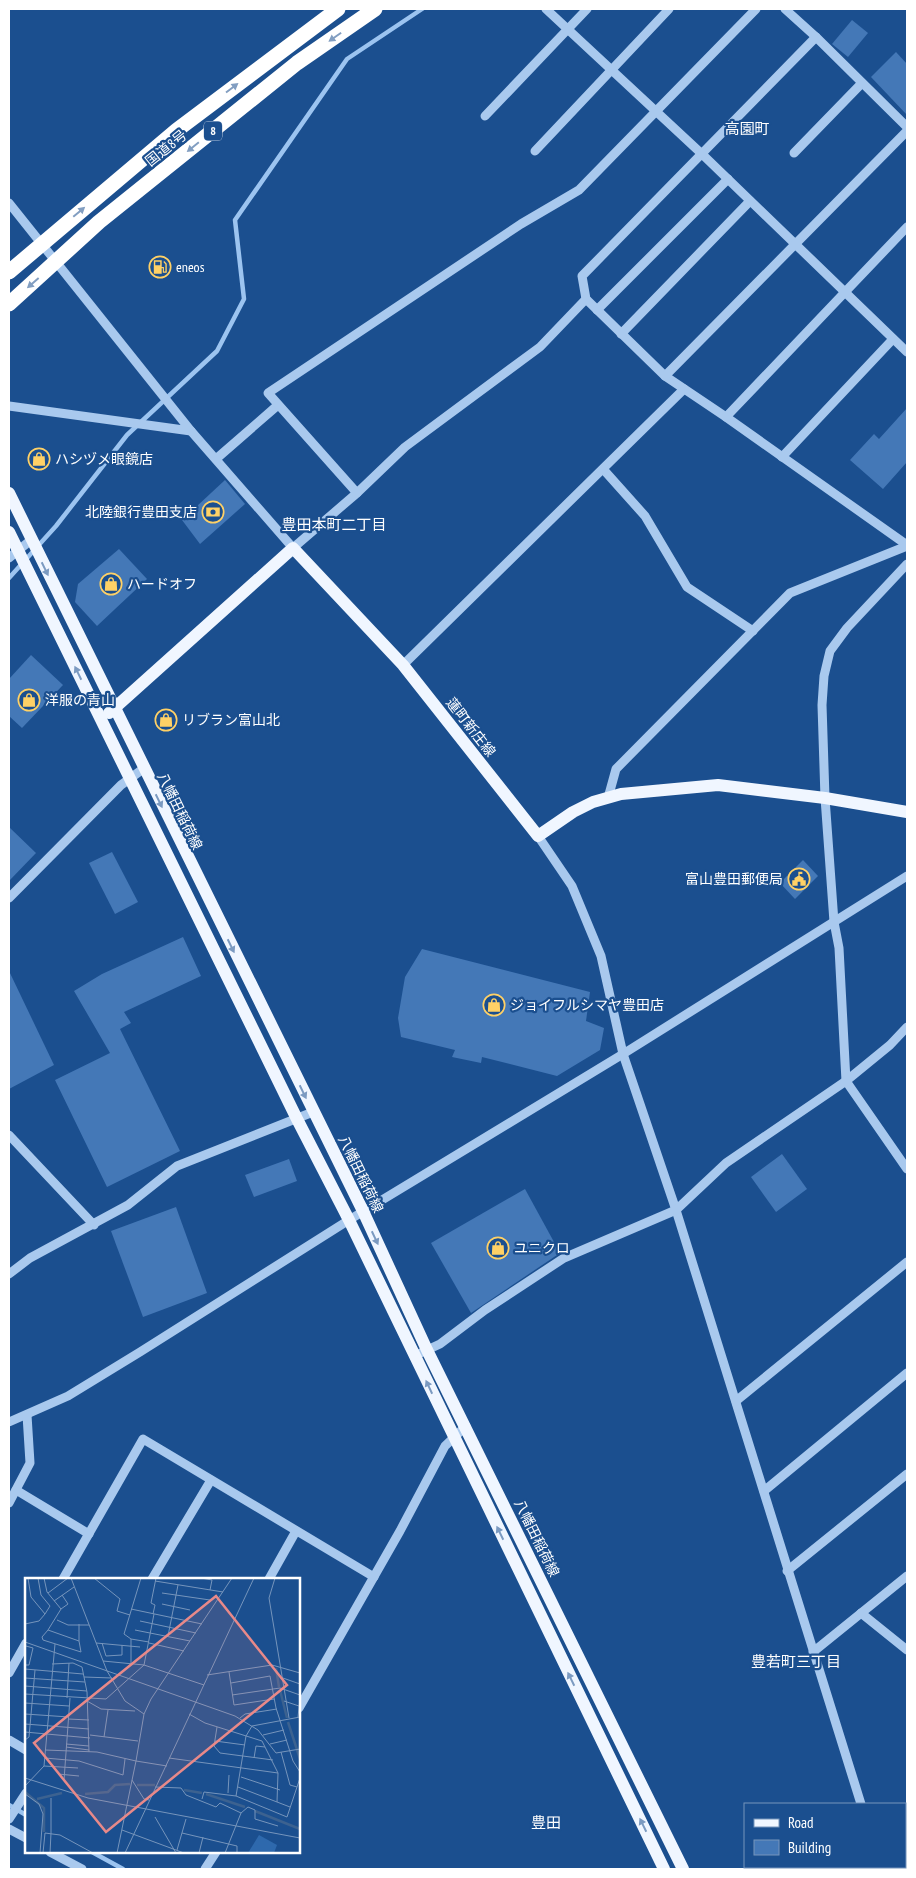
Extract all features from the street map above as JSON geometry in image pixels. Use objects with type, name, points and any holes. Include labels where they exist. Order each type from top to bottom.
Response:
[{"type":"highway","name":"国道8号","points":[[9,272],[177,130],[338,9]]},
{"type":"highway","name":"国道8号","points":[[9,304],[58,262],[99,222],[297,63],[375,9]]},
{"type":"main road","name":"八幡田稲荷線","points":[[9,493],[143,769],[363,1211],[427,1350],[683,1869]]},
{"type":"main road","points":[[9,532],[13,554],[130,776],[297,1119],[349,1220],[452,1436],[664,1869]]},
{"type":"main road","name":"蓮町新庄線","points":[[293,548],[403,665],[538,836]]},
{"type":"main road","points":[[100,717],[114,710],[188,640],[293,548]]},
{"type":"main road","points":[[538,836],[572,812],[621,794],[718,785],[825,798],[907,812]]},
{"type":"street","points":[[546,9],[703,155],[893,339],[907,350]]},
{"type":"street","points":[[484,116],[587,9]]},
{"type":"street","points":[[535,151],[668,9]]},
{"type":"street","points":[[357,493],[268,393],[521,224],[579,190],[756,9]]},
{"type":"street","points":[[665,376],[907,129],[816,37],[785,9]]},
{"type":"street","points":[[816,37],[703,155],[582,276],[586,299],[665,376],[726,417],[907,546]]},
{"type":"street","points":[[794,153],[862,83]]},
{"type":"street","points":[[597,310],[728,179]]},
{"type":"street","points":[[621,334],[750,201]]},
{"type":"street","points":[[9,203],[191,431],[293,548],[357,493],[405,447],[540,347],[586,299]]},
{"type":"street","points":[[726,417],[907,227]]},
{"type":"street","points":[[782,457],[893,339]]},
{"type":"street","points":[[403,665],[684,389]]},
{"type":"street","points":[[216,459],[278,405]]},
{"type":"street","points":[[9,406],[191,431]]},
{"type":"street","points":[[603,469],[645,516],[687,587],[753,631]]},
{"type":"street","points":[[13,554],[31,540]]},
{"type":"street","points":[[608,798],[616,769],[790,594],[907,546]]},
{"type":"street","points":[[907,564],[847,628],[830,651],[824,676],[822,705],[825,798],[834,922],[839,948],[846,1082],[907,1169]]},
{"type":"street","points":[[9,898],[130,776],[143,769]]},
{"type":"street","points":[[538,836],[572,886],[601,956],[623,1054],[676,1210],[764,1491],[787,1572],[861,1803]]},
{"type":"street","points":[[9,1422],[68,1396],[363,1211],[623,1054],[907,876]]},
{"type":"street","points":[[414,1356],[440,1344],[485,1310],[564,1258],[676,1210],[726,1163],[846,1082],[890,1045],[907,1027]]},
{"type":"street","points":[[9,1274],[30,1258],[128,1205],[178,1166],[313,1112]]},
{"type":"street","points":[[9,1135],[94,1225]]},
{"type":"street","points":[[9,1150],[16,1143]]},
{"type":"street","points":[[736,1401],[907,1262]]},
{"type":"street","points":[[764,1491],[906,1376]]},
{"type":"street","points":[[9,1503],[30,1463],[27,1414]]},
{"type":"street","points":[[300,1706],[452,1436],[466,1426]]},
{"type":"street","points":[[64,1578],[143,1439],[374,1577]]},
{"type":"street","points":[[787,1572],[907,1474]]},
{"type":"street","points":[[153,1578],[211,1480]]},
{"type":"street","points":[[16,1490],[89,1534]]},
{"type":"street","points":[[270,1578],[296,1531]]},
{"type":"street","points":[[813,1652],[907,1576]]},
{"type":"street","points":[[861,1613],[907,1650]]},
{"type":"street","points":[[9,1673],[25,1645]]},
{"type":"street","points":[[9,1740],[25,1749]]},
{"type":"street","points":[[11,1817],[25,1796]]},
{"type":"street","points":[[9,1829],[25,1837]]},
{"type":"street","points":[[52,1853],[82,1869]]},
{"type":"street","points":[[205,1869],[215,1853]]},
{"type":"building","points":[[852,20],[868,33],[848,57],[832,44]]},
{"type":"building","points":[[896,52],[907,64],[907,115],[871,77]]},
{"type":"building","points":[[907,408],[907,462],[883,489],[850,460],[874,434],[879,439]]},
{"type":"building","name":"北陸銀行豊田支店","points":[[225,480],[245,504],[200,544],[182,520]]},
{"type":"building","points":[[119,549],[147,579],[97,626],[75,602],[78,584]]},
{"type":"building","name":"洋服の青山","points":[[31,655],[63,685],[22,728],[9,716],[9,679]]},
{"type":"building","points":[[9,827],[36,853],[9,881]]},
{"type":"building","points":[[112,852],[138,902],[115,914],[89,863]]},
{"type":"building","points":[[803,860],[818,876],[795,899],[780,883]]},
{"type":"building","points":[[183,937],[201,976],[124,1012],[131,1023],[120,1029],[180,1151],[107,1187],[55,1080],[110,1053],[74,991],[102,974]]},
{"type":"building","name":"ジョイフルシマヤ豊田店","points":[[422,949],[590,992],[586,1021],[604,1028],[600,1050],[557,1076],[482,1057],[481,1063],[452,1057],[455,1050],[401,1037],[398,1018],[405,977]]},
{"type":"building","points":[[9,971],[54,1065],[9,1089]]},
{"type":"building","points":[[782,1154],[807,1189],[776,1212],[751,1177]]},
{"type":"building","points":[[289,1159],[297,1181],[254,1197],[245,1175]]},
{"type":"building","points":[[525,1189],[560,1253],[471,1313],[431,1243]]},
{"type":"building","points":[[176,1207],[207,1293],[143,1317],[111,1231]]},
{"type":"waterway","points":[[9,578],[56,526],[127,435],[217,351],[244,299],[235,220],[347,59],[422,9]]},
{"type":"waterway","points":[[9,1805],[25,1814]]},
{"type":"waterway","points":[[94,1853],[123,1869]]},
{"type":"place","name":"eneos","points":[[160,267]]},
{"type":"place","name":"ハシヅメ眼鏡店","points":[[39,459]]},
{"type":"place","name":"北陸銀行豊田支店","points":[[213,512]]},
{"type":"place","name":"ハードオフ","points":[[111,584]]},
{"type":"place","name":"洋服の青山","points":[[29,700]]},
{"type":"place","name":"リブラン富山北","points":[[166,720]]},
{"type":"place","name":"富山豊田郵便局","points":[[799,879]]},
{"type":"place","name":"ジョイフルシマヤ豊田店","points":[[494,1005]]},
{"type":"place","name":"ユニクロ","points":[[498,1248]]},
{"type":"district","name":"高園町","points":[[747,129]]},
{"type":"district","name":"豊田本町二丁目","points":[[334,525]]},
{"type":"district","name":"豊若町三丁目","points":[[796,1662]]},
{"type":"district","name":"豊田","points":[[546,1823]]}]
